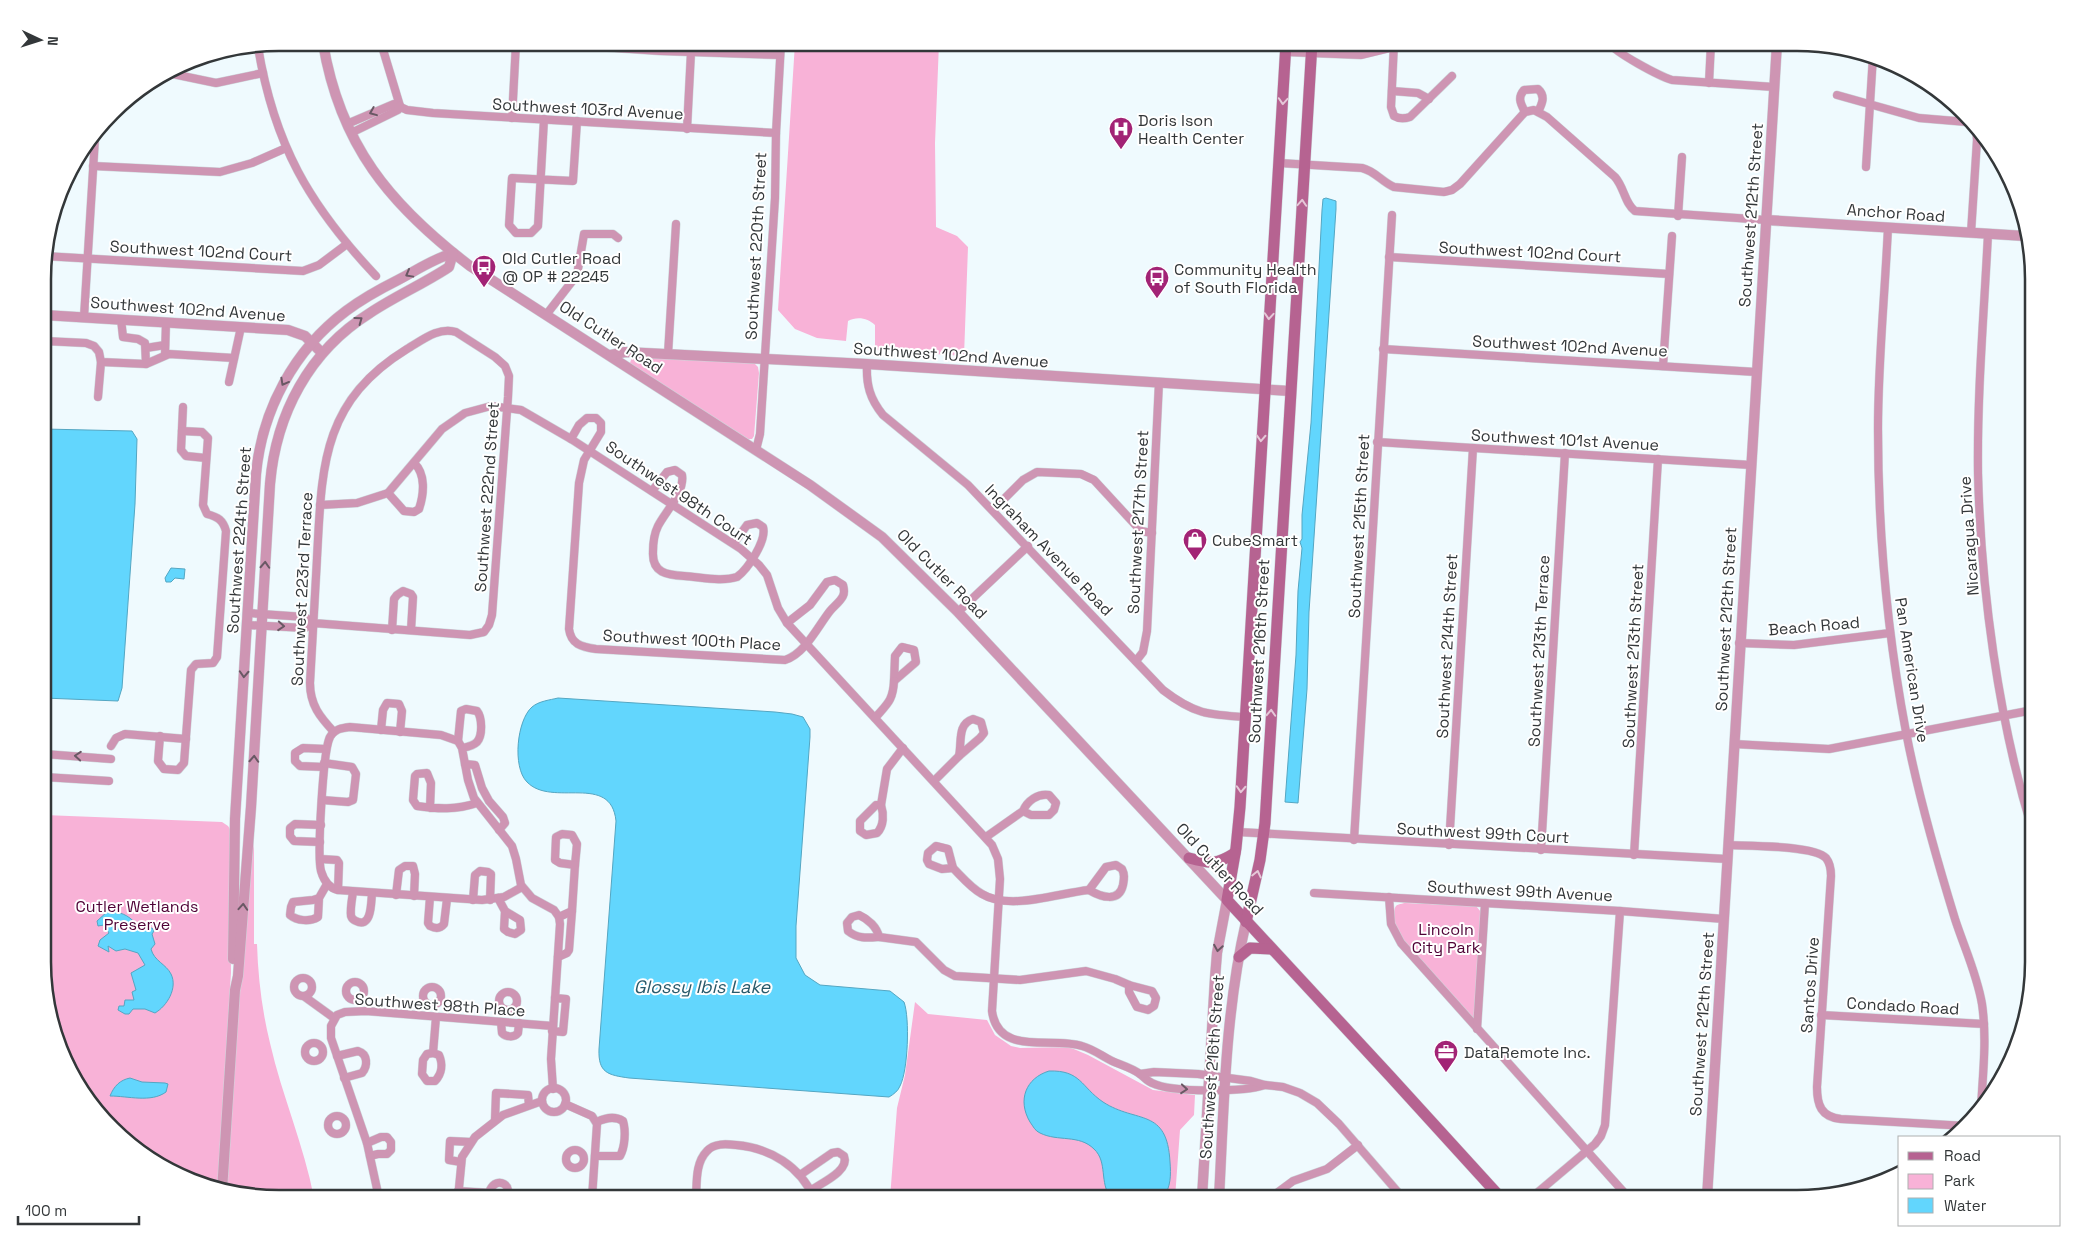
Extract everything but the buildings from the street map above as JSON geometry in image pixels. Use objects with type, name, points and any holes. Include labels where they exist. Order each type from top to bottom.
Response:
[{"type":"main road","name":"Southwest 216th Street","points":[[1227,900],[1238,832],[1246,717],[1264,389],[1286,51]]},
{"type":"main road","name":"Southwest 216th Street","points":[[1246,922],[1264,834],[1312,51]]},
{"type":"main road","points":[[1189,858],[1215,863],[1235,853]]},
{"type":"main road","name":"Old Cutler Road","points":[[1227,900],[1494,1190]]},
{"type":"main road","points":[[1239,958],[1250,948],[1272,949]]},
{"type":"street","name":"Old Cutler Road","points":[[325,51],[333,87],[349,128],[367,162],[389,193],[418,224],[453,253],[834,501],[873,530],[917,570],[958,612],[1227,900]]},
{"type":"street","points":[[384,51],[400,106]]},
{"type":"street","points":[[512,118],[516,51]]},
{"type":"street","points":[[676,51],[780,56]]},
{"type":"street","name":"Southwest 220th Street","points":[[756,450],[760,434],[775,198],[780,51]]},
{"type":"street","points":[[1330,51],[1355,55],[1377,51]]},
{"type":"street","points":[[1355,51],[1355,55]]},
{"type":"street","points":[[1394,51],[1391,111],[1397,118],[1406,119],[1410,117],[1452,76]]},
{"type":"street","points":[[1617,51],[1667,78],[1774,87]]},
{"type":"street","points":[[1709,83],[1711,51]]},
{"type":"street","name":"Southwest 212th Street","points":[[1707,1190],[1776,51]]},
{"type":"street","points":[[259,52],[271,108],[286,148],[310,194],[346,244],[376,276]]},
{"type":"street","points":[[687,129],[691,52]]},
{"type":"street","points":[[1866,167],[1872,64]]},
{"type":"street","points":[[178,75],[216,82],[262,73]]},
{"type":"street","points":[[1525,112],[1520,103],[1520,95],[1524,90],[1530,88],[1538,88],[1542,94],[1542,102],[1538,112]]},
{"type":"street","points":[[1392,91],[1418,93],[1428,99]]},
{"type":"street","points":[[1837,95],[1919,118],[1962,122]]},
{"type":"street","name":"Southwest 103rd Avenue","points":[[349,128],[394,104],[407,110],[512,118],[776,133]]},
{"type":"street","points":[[1279,163],[1366,169],[1394,187],[1448,191],[1460,184],[1525,112],[1531,110],[1538,112],[1554,123],[1615,177],[1622,185],[1632,209],[1639,213],[1766,220]]},
{"type":"street","points":[[544,119],[540,180],[537,229],[531,233],[516,233],[509,225],[512,178],[540,180],[573,182],[577,121]]},
{"type":"street","points":[[1971,233],[1977,138]]},
{"type":"street","points":[[84,317],[94,145]]},
{"type":"street","points":[[93,166],[220,172],[252,164],[286,148]]},
{"type":"street","points":[[1678,216],[1682,157]]},
{"type":"street","name":"Southwest 215th Street","points":[[1354,840],[1392,215]]},
{"type":"street","name":"Anchor Road","points":[[1766,220],[2020,236]]},
{"type":"street","points":[[668,354],[676,224]]},
{"type":"street","name":"Pan American Drive","points":[[1888,227],[1880,346],[1878,430],[1880,526],[1890,633],[1906,734],[1940,869],[1979,991],[1984,1024],[1981,1096]]},
{"type":"street","points":[[546,315],[577,275],[584,234],[613,234],[618,238]]},
{"type":"street","name":"Nicaragua Drive","points":[[1988,234],[1979,385],[1978,474],[1983,560],[1988,610],[2006,716],[2025,804]]},
{"type":"street","points":[[1663,366],[1672,236]]},
{"type":"street","name":"Southwest 102nd Court","points":[[53,256],[303,271],[319,265],[346,244]]},
{"type":"street","name":"Southwest 224th Street","points":[[223,1183],[234,990],[235,838],[256,474],[261,445],[269,417],[281,389],[312,342],[341,315],[359,302],[436,258],[453,253]]},
{"type":"street","name":"Southwest 224th Street","points":[[234,990],[238,976],[250,819],[271,477],[281,426],[292,399],[307,373],[322,353],[347,329],[365,316],[449,267],[453,253]]},
{"type":"street","name":"Southwest 102nd Court","points":[[1389,257],[1670,274]]},
{"type":"street","name":"Southwest 102nd Avenue","points":[[51,315],[295,331],[312,342],[322,353]]},
{"type":"street","points":[[121,319],[123,337],[141,340],[145,343],[146,364]]},
{"type":"street","points":[[165,355],[166,322]]},
{"type":"street","points":[[228,382],[241,327]]},
{"type":"street","name":"Southwest 223rd Terrace","points":[[334,732],[314,709],[310,698],[320,505],[323,472],[332,437],[350,401],[372,376],[392,359],[433,335],[442,331],[452,331]]},
{"type":"street","name":"Southwest 222nd Street","points":[[411,630],[481,634],[487,630],[491,618],[509,381],[505,366],[499,359],[452,331]]},
{"type":"street","points":[[51,341],[89,344],[99,352],[101,362],[98,396]]},
{"type":"street","points":[[146,348],[165,345]]},
{"type":"street","name":"Southwest 102nd Avenue","points":[[1383,350],[1756,372]]},
{"type":"street","name":"Southwest 102nd Avenue","points":[[611,355],[625,352],[764,358],[1290,391]]},
{"type":"street","points":[[101,362],[146,364],[165,355],[234,358]]},
{"type":"street","name":"Ingraham Avenue Road","points":[[867,364],[867,381],[870,396],[883,415],[968,485],[994,510],[1164,690],[1196,711],[1212,716],[1246,717]]},
{"type":"street","name":"Southwest 217th Street","points":[[1136,661],[1143,652],[1146,639],[1158,382]]},
{"type":"street","points":[[183,407],[180,450],[186,456],[206,458]]},
{"type":"street","name":"Southwest 98th Court","points":[[388,493],[442,429],[456,418],[485,407],[507,407],[528,412],[734,543],[752,559],[767,575],[778,608],[787,623],[903,748]]},
{"type":"street","points":[[571,439],[583,421],[591,418],[598,419],[602,425],[601,432],[590,451]]},
{"type":"street","points":[[160,736],[158,761],[164,769],[178,770],[184,763],[192,670],[196,664],[213,663],[218,652],[226,531],[224,524],[217,516],[207,514],[203,506],[208,438],[202,432],[182,430]]},
{"type":"street","name":"Southwest 101st Avenue","points":[[1378,442],[1751,465]]},
{"type":"street","name":"Southwest 214th Street","points":[[1449,845],[1473,448]]},
{"type":"street","name":"Southwest 100th Place","points":[[590,451],[584,460],[579,483],[569,622],[573,641],[584,648],[781,661],[789,659],[806,644],[820,627],[832,608],[842,598],[844,593],[843,585],[835,580],[826,582],[805,611],[787,623]]},
{"type":"street","name":"Southwest 213th Terrace","points":[[1541,850],[1565,453]]},
{"type":"street","name":"Southwest 213th Street","points":[[1634,855],[1658,459]]},
{"type":"street","points":[[320,505],[357,503],[388,493],[404,511],[414,512],[419,509],[423,481],[421,471],[414,463]]},
{"type":"street","points":[[652,492],[667,472],[673,470],[680,473],[682,482],[657,527],[654,538],[653,561],[659,571],[673,575],[732,579],[742,573],[752,559],[764,530],[760,524],[747,524],[734,543]]},
{"type":"street","points":[[994,510],[1023,480],[1037,472],[1081,474],[1094,480],[1141,531],[1152,533]]},
{"type":"street","points":[[958,612],[1028,546]]},
{"type":"street","points":[[247,625],[305,628],[313,624],[392,630],[411,630],[413,597],[411,594],[403,591],[395,596],[392,630]]},
{"type":"street","points":[[248,613],[305,617],[313,624]]},
{"type":"street","name":"Beach Road","points":[[1739,643],[1794,645],[1890,633]]},
{"type":"street","points":[[874,718],[890,702],[894,681]]},
{"type":"street","points":[[381,730],[384,706],[387,703],[399,704],[402,711],[400,732]]},
{"type":"street","points":[[522,887],[494,899],[473,900],[353,892],[338,890],[327,884],[321,871],[320,842],[326,749],[334,732],[338,729],[350,728],[446,735],[460,744],[475,744],[479,738],[481,718],[477,710],[466,709],[461,711],[460,744],[476,803],[508,841],[514,853],[522,887],[532,898],[554,910],[559,917],[551,1059],[553,1088]]},
{"type":"street","points":[[1734,744],[1829,749],[2025,712]]},
{"type":"street","points":[[934,781],[982,736],[983,724],[978,720],[973,719],[963,725],[959,756]]},
{"type":"street","points":[[111,746],[116,738],[126,734],[186,738]]},
{"type":"street","points":[[881,805],[887,769],[903,748],[986,837],[995,851],[999,865],[992,1015],[996,1025],[1005,1036],[1022,1042],[1059,1041],[1084,1046],[1158,1085],[1208,1090],[1225,1084],[1251,1081],[1294,1090],[1317,1103],[1358,1145],[1396,1190]]},
{"type":"street","points":[[322,800],[348,802],[353,800],[356,774],[352,767],[300,766],[295,761],[294,757],[298,749],[326,749]]},
{"type":"street","points":[[51,755],[111,759]]},
{"type":"street","points":[[465,764],[475,765],[485,795],[503,817],[505,823],[499,830]]},
{"type":"street","points":[[51,777],[109,781]]},
{"type":"street","points":[[430,808],[453,809],[476,803]]},
{"type":"street","points":[[986,837],[1023,811]]},
{"type":"street","points":[[320,842],[294,841],[290,836],[290,828],[295,824],[321,825]]},
{"type":"street","name":"Southwest 99th Court","points":[[1238,832],[1727,860]]},
{"type":"street","name":"Santos Drive","points":[[1728,845],[1806,850],[1824,856],[1829,864],[1831,876],[1817,1097],[1819,1107],[1825,1115],[1841,1119],[1955,1125]]},
{"type":"street","points":[[320,859],[337,860],[339,863],[338,890]]},
{"type":"street","points":[[558,957],[569,950],[575,865]]},
{"type":"street","points":[[396,895],[398,870],[405,866],[412,866],[414,870],[414,896]]},
{"type":"street","points":[[953,868],[980,894],[998,900],[1028,900],[1089,890],[1110,897],[1119,895],[1124,880],[1122,869],[1116,866],[1106,867],[1089,890]]},
{"type":"street","points":[[473,900],[475,874],[480,871],[488,872],[492,878],[494,899],[505,911]]},
{"type":"street","points":[[319,898],[327,884]]},
{"type":"street","points":[[353,892],[351,915],[354,920],[360,923],[366,921],[370,916],[372,893]]},
{"type":"street","name":"Southwest 99th Avenue","points":[[1314,893],[1485,902],[1724,919]]},
{"type":"street","points":[[1389,897],[1394,931],[1405,948],[1623,1190]]},
{"type":"street","points":[[430,898],[428,923],[436,928],[442,927],[444,924],[447,899]]},
{"type":"street","name":"Southwest 216th Street","points":[[1202,1190],[1217,953],[1227,900]]},
{"type":"street","points":[[1477,1029],[1485,902]]},
{"type":"street","points":[[559,917],[572,910]]},
{"type":"street","points":[[1541,1190],[1587,1151],[1601,1136],[1607,1118],[1620,911]]},
{"type":"street","name":"Southwest 216th Street","points":[[1219,1190],[1229,1020],[1246,922]]},
{"type":"street","points":[[879,937],[916,942],[951,974],[993,979],[1027,980],[1089,971],[1129,985]]},
{"type":"street","name":"Southwest 98th Place","points":[[305,997],[334,1018],[341,1013],[354,1011],[504,1022],[553,1029]]},
{"type":"street","points":[[553,1029],[563,1032],[566,999],[555,998]]},
{"type":"street","points":[[354,1001],[354,1011]]},
{"type":"street","points":[[432,1005],[434,1017],[433,1052]]},
{"type":"street","points":[[508,1010],[502,1033],[506,1036],[518,1033],[519,1024]]},
{"type":"street","name":"Condado Road","points":[[1821,1015],[1984,1024]]},
{"type":"street","points":[[334,1018],[330,1029],[336,1056],[367,1144],[377,1190]]},
{"type":"street","points":[[323,1050],[334,1047]]},
{"type":"street","points":[[336,1056],[358,1051],[366,1058],[366,1067],[362,1073],[344,1078]]},
{"type":"street","points":[[1140,1074],[1154,1072],[1209,1076],[1225,1084]]},
{"type":"street","points":[[553,1088],[562,1092],[566,1098],[561,1110],[550,1112],[545,1108],[542,1101],[544,1094],[553,1088]]},
{"type":"street","points":[[495,1120],[496,1093],[528,1095],[529,1105]]},
{"type":"street","points":[[458,1190],[461,1162],[471,1142],[495,1120],[509,1112],[542,1101]]},
{"type":"street","points":[[565,1104],[592,1116],[597,1122],[593,1190]]},
{"type":"street","points":[[346,1123],[358,1118]]},
{"type":"street","points":[[584,1161],[620,1156],[623,1150],[625,1127],[623,1121],[618,1118],[604,1118],[597,1122]]},
{"type":"street","points":[[367,1144],[381,1137],[387,1137],[391,1142],[391,1150],[387,1154],[370,1156]]},
{"type":"street","points":[[461,1162],[449,1160],[450,1140],[471,1142]]},
{"type":"street","points":[[697,1190],[699,1165],[708,1150],[724,1144],[757,1148],[783,1160],[800,1175],[809,1190]]},
{"type":"street","points":[[1281,1190],[1293,1181],[1327,1169],[1358,1145]]},
{"type":"street","points":[[800,1175],[832,1153],[838,1152],[844,1156],[845,1162],[842,1169],[817,1190]]},
{"type":"street","points":[[492,1190],[493,1184],[502,1182],[508,1190]]},
{"type":"green space","points":[[794,51],[939,51],[935,143],[936,227],[957,236],[968,247],[964,356],[875,350],[875,325],[862,318],[848,321],[846,341],[817,338],[795,329],[778,310]]},
{"type":"green space","points":[[632,357],[754,363],[758,367],[759,373],[754,436],[752,439],[748,439],[633,366],[630,363]]},
{"type":"green space","name":"Cutler Wetlands Preserve","points":[[51,815],[222,822],[228,826],[230,829],[231,973],[219,1182],[178,1166],[140,1143],[98,1101],[75,1063],[63,1035],[53,992],[51,962]]},
{"type":"green space","points":[[254,840],[254,944],[257,944],[259,981],[267,1031],[312,1190],[249,1188],[227,1183],[239,978]]},
{"type":"green space","name":"Lincoln City Park","points":[[1405,903],[1476,906],[1481,912],[1475,1020],[1399,935],[1394,920],[1394,911],[1397,905]]},
{"type":"green space","points":[[915,1002],[928,1014],[987,1020],[995,1035],[1011,1046],[1020,1048],[1069,1047],[1088,1055],[1153,1090],[1195,1095],[1194,1115],[1180,1130],[1176,1190],[891,1190],[897,1108],[905,1075]]},
{"type":"water","points":[[1323,199],[1336,201],[1336,209],[1309,612],[1307,689],[1298,803],[1285,802],[1296,655],[1298,591],[1302,548],[1300,542],[1302,539],[1302,515],[1311,423],[1322,210]]},
{"type":"water","points":[[51,429],[132,431],[137,439],[135,504],[122,688],[118,701],[51,698]]},
{"type":"water","points":[[171,568],[185,569],[184,579],[175,578],[171,582],[166,582],[165,578]]},
{"type":"water","name":"Glossy Ibis Lake","points":[[558,698],[775,712],[803,717],[810,729],[810,737],[796,926],[796,958],[805,975],[820,985],[890,991],[904,1002],[907,1020],[905,1069],[903,1079],[894,1094],[889,1097],[629,1078],[615,1076],[603,1068],[600,1063],[599,1049],[616,821],[612,806],[604,798],[592,794],[551,792],[538,789],[527,782],[519,766],[518,744],[527,713],[538,703]]},
{"type":"water","points":[[108,911],[127,916],[141,929],[152,928],[154,931],[152,934],[155,944],[151,949],[155,957],[171,974],[173,979],[170,996],[164,1006],[155,1013],[145,1009],[133,1009],[129,1014],[125,1014],[118,1010],[119,1006],[124,1006],[125,1000],[134,1000],[132,992],[136,990],[131,973],[145,965],[138,953],[125,949],[116,951],[108,946],[109,952],[98,946],[100,940],[109,933],[104,925],[98,926],[97,921]]},
{"type":"water","points":[[1049,1071],[1068,1073],[1080,1080],[1103,1102],[1156,1125],[1163,1133],[1168,1145],[1170,1181],[1168,1190],[1106,1190],[1101,1160],[1094,1149],[1082,1141],[1047,1136],[1035,1130],[1026,1114],[1024,1098],[1029,1084],[1041,1074]]},
{"type":"water","points":[[130,1078],[142,1082],[168,1084],[166,1092],[146,1098],[110,1096],[118,1084]]},
{"type":"place","name":"Doris Ison Health Center","points":[[1121,150]]},
{"type":"place","name":"Old Cutler Road @ OP # 22245","points":[[484,288]]},
{"type":"place","name":"Community Health of South Florida","points":[[1157,299]]},
{"type":"place","name":"CubeSmart","points":[[1195,561]]},
{"type":"place","name":"DataRemote Inc.","points":[[1446,1073]]}]
